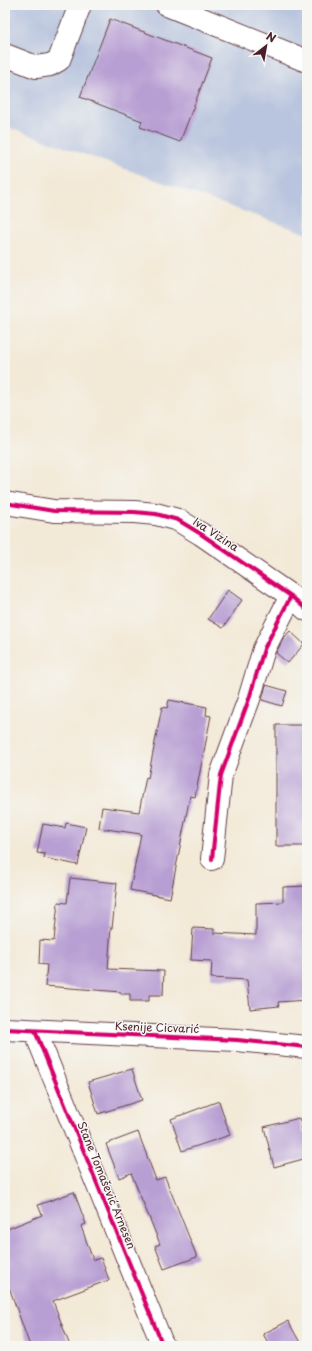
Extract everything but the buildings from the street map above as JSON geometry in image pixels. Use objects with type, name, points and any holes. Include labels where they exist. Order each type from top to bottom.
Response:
[{"type":"street","points":[[5,55],[36,67],[50,65],[59,60],[80,5]]},
{"type":"street","points":[[167,5],[307,61]]},
{"type":"street","name":"Iva Vizina","points":[[5,504],[54,511],[134,512],[156,514],[178,520],[201,534],[291,596],[307,610]]},
{"type":"street","points":[[212,859],[221,775],[249,699],[264,648],[291,596]]},
{"type":"street","name":"Ksenije Cicvarić","points":[[5,1029],[237,1040],[307,1047]]},
{"type":"street","name":"Stane Tomašević Arnesen","points":[[35,1031],[163,1346]]},
{"type":"shaded area","points":[[5,5],[307,5],[307,234],[5,126]]},
{"type":"cycle path","points":[[5,503],[54,511],[134,512],[156,514],[178,520],[201,534],[291,596],[307,610]]},
{"type":"cycle path","points":[[212,859],[221,775],[249,699],[264,649],[291,596]]},
{"type":"cycle path","points":[[5,1029],[237,1040],[307,1047]]},
{"type":"cycle path","points":[[35,1031],[163,1346]]}]
